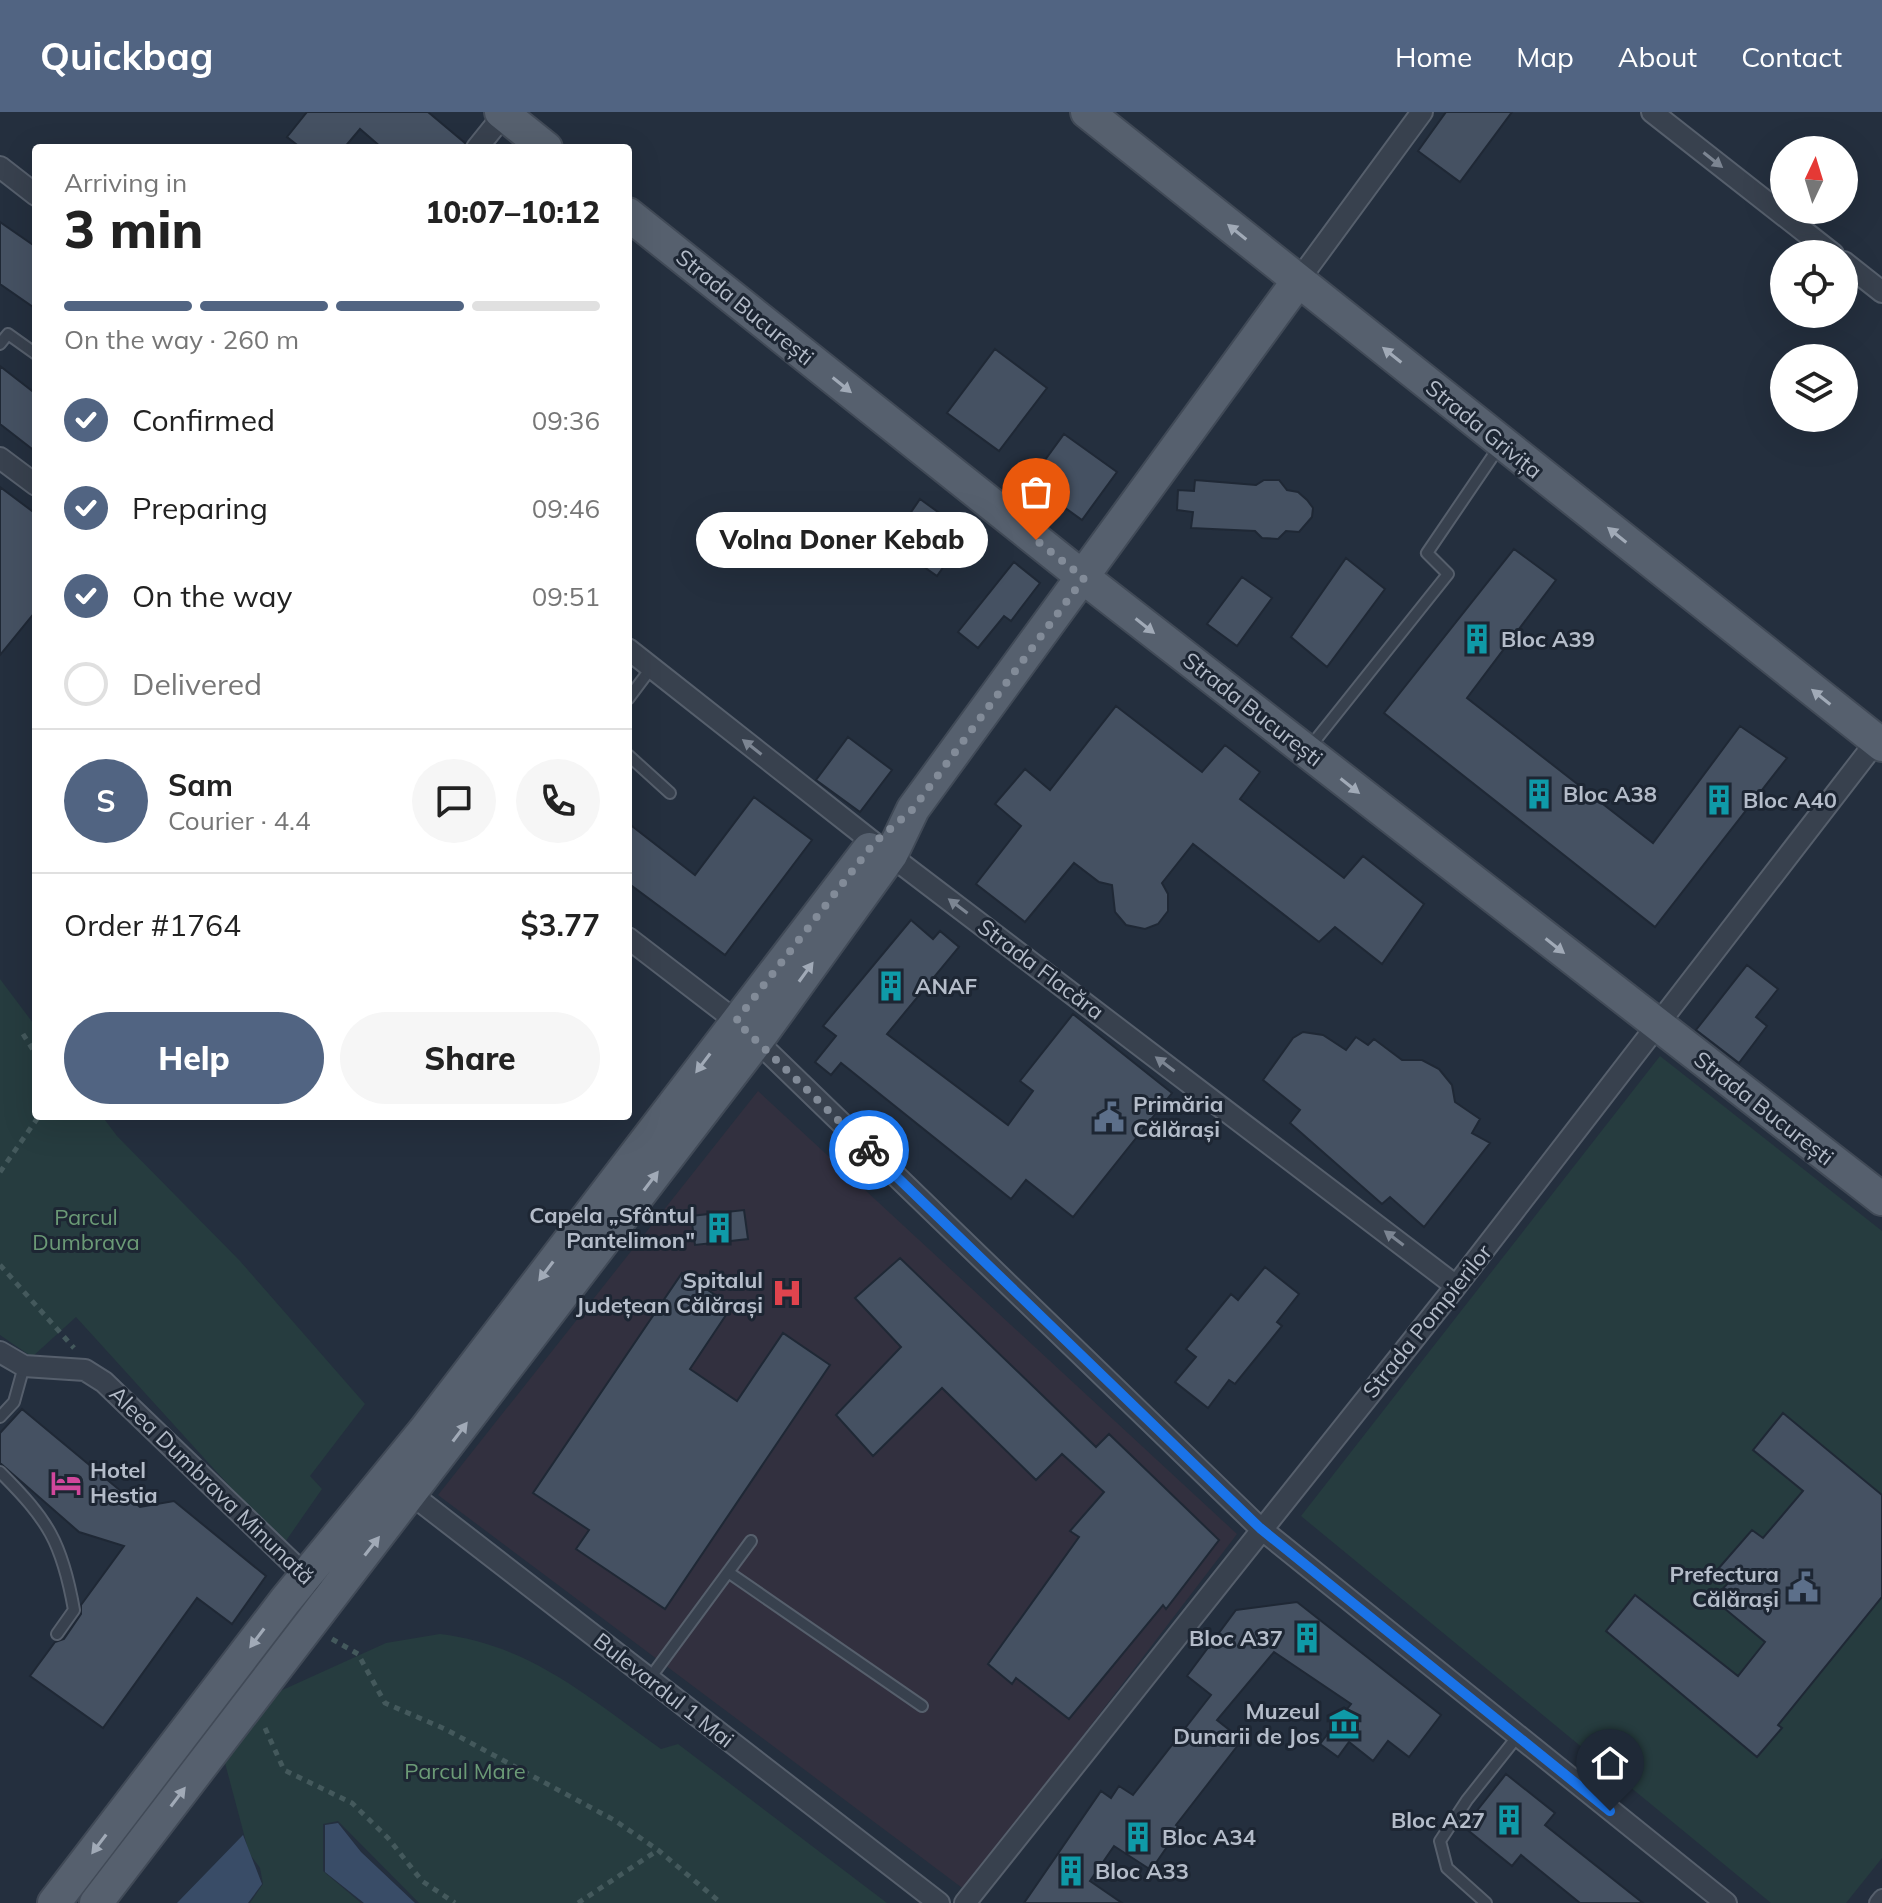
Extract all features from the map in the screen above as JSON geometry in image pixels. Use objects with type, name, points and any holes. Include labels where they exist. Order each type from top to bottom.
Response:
[{"type":"main road","name":"Strada Grivița","points":[[1087,112],[1880,740]]},
{"type":"main road","points":[[503,113],[541,144]]},
{"type":"main road","name":"Strada București","points":[[632,217],[1084,578],[1882,1199]]},
{"type":"main road","points":[[96,1903],[331,1597],[400,1485],[913,809],[1298,281]]},
{"type":"main road","points":[[54,1903],[306,1577],[400,1485]]},
{"type":"street","points":[[1298,281],[1422,112]]},
{"type":"street","points":[[1652,112],[1815,240]]},
{"type":"street","points":[[480,144],[503,113]]},
{"type":"street","points":[[0,167],[32,192]]},
{"type":"street","points":[[1858,273],[1882,292]]},
{"type":"street","points":[[0,458],[32,482]]},
{"type":"street","name":"Strada Flacăra","points":[[632,652],[882,849],[1456,1286]]},
{"type":"street","name":"Strada Pompierilor","points":[[965,1903],[1260,1528],[1456,1286],[1880,740]]},
{"type":"street","points":[[632,941],[746,1031],[1260,1528],[1726,1903]]},
{"type":"street","name":"Aleea Dumbrava Minunată","points":[[0,1352],[24,1366],[85,1370],[104,1382],[306,1577],[331,1597]]},
{"type":"street","name":"Bulevardul 1 Mai","points":[[400,1485],[939,1903]]},
{"type":"street","points":[[1878,1903],[1882,1898]]},
{"type":"lane","points":[[0,344],[8,334],[32,351]]},
{"type":"lane","points":[[1306,751],[1448,574],[1427,553],[1502,443]]},
{"type":"lane","points":[[632,694],[652,667]]},
{"type":"lane","points":[[632,759],[670,793]]},
{"type":"lane","points":[[0,1417],[14,1402],[24,1366]]},
{"type":"lane","points":[[0,1472],[34,1506],[59,1544],[74,1610],[57,1634]]},
{"type":"lane","points":[[650,1678],[751,1541]]},
{"type":"lane","points":[[728,1572],[922,1706]]},
{"type":"lane","points":[[1486,1903],[1447,1868],[1440,1841],[1467,1800],[1517,1737]]},
{"type":"path","points":[[23,1034],[32,1048]]},
{"type":"path","points":[[0,1172],[36,1120]]},
{"type":"path","points":[[0,1265],[104,1382]]},
{"type":"path","points":[[310,1623],[358,1654],[385,1703],[499,1757],[614,1820],[658,1850],[721,1903]]},
{"type":"path","points":[[254,1697],[284,1770],[352,1803],[388,1838],[422,1881],[455,1903]]},
{"type":"path","points":[[578,1903],[658,1850]]},
{"type":"shaded area","name":"Spitalul Județean Călărași","points":[[758,1091],[1237,1534],[965,1890],[438,1495]]},
{"type":"green space","name":"Parcul Dumbrava","points":[[0,979],[32,1022],[32,1120],[105,1120],[240,1261],[365,1404],[310,1476],[322,1489],[283,1545],[76,1317],[32,1357],[0,1335]]},
{"type":"green space","points":[[1660,1056],[1882,1231],[1882,1858],[1846,1903],[1771,1903],[1301,1516]]},
{"type":"green space","name":"Parcul Mare","points":[[440,1634],[503,1649],[558,1676],[661,1749],[678,1744],[887,1903],[419,1903],[338,1821],[323,1824],[323,1871],[361,1903],[250,1903],[263,1884],[260,1868],[249,1853],[225,1763],[278,1692],[386,1643]]},
{"type":"water","points":[[338,1823],[361,1852],[415,1903],[364,1903],[325,1872],[325,1825]]},
{"type":"water","points":[[243,1835],[262,1884],[248,1903],[177,1903]]},
{"type":"building","points":[[307,112],[428,112],[465,143],[377,144],[360,129],[347,144],[296,144],[287,137]]},
{"type":"building","points":[[1446,112],[1512,112],[1460,182],[1418,151]]},
{"type":"building","points":[[0,222],[32,244],[32,306],[0,284]]},
{"type":"building","points":[[995,349],[1047,388],[999,451],[947,413]]},
{"type":"building","points":[[0,366],[32,391],[32,449],[0,424]]},
{"type":"building","points":[[1064,434],[1117,472],[1082,520],[1029,482]]},
{"type":"building","points":[[1195,480],[1256,485],[1264,480],[1279,480],[1287,490],[1298,492],[1307,500],[1313,508],[1312,517],[1299,532],[1286,531],[1278,539],[1262,538],[1255,531],[1191,528],[1193,512],[1177,510],[1178,490],[1194,491]]},
{"type":"building","points":[[0,487],[32,511],[32,616],[0,655]]},
{"type":"building","points":[[920,499],[967,533],[937,576],[890,543]]},
{"type":"building","points":[[1514,549],[1556,580],[1467,698],[1653,843],[1740,726],[1787,758],[1655,927],[1384,713]]},
{"type":"building","points":[[1346,558],[1385,589],[1327,667],[1291,637]]},
{"type":"building","points":[[1014,562],[1040,583],[1011,621],[1004,616],[978,648],[958,632]]},
{"type":"building","points":[[1242,577],[1272,598],[1237,646],[1207,624]]},
{"type":"building","points":[[1116,706],[1202,772],[1225,745],[1260,772],[1240,799],[1344,878],[1363,856],[1424,904],[1382,964],[1335,927],[1319,942],[1193,844],[1162,883],[1168,894],[1168,911],[1158,924],[1145,929],[1126,925],[1115,912],[1112,885],[1099,882],[1074,863],[1025,922],[976,884],[1021,826],[995,804],[1025,769],[1050,790]]},
{"type":"building","points":[[848,737],[892,770],[860,812],[816,780]]},
{"type":"building","points":[[754,797],[812,840],[725,955],[632,886],[632,826],[695,875]]},
{"type":"building","points":[[911,920],[933,939],[940,931],[959,947],[887,1034],[1008,1125],[1033,1091],[1020,1081],[1073,1014],[1172,1093],[1073,1217],[1026,1180],[1011,1199],[841,1063],[831,1075],[815,1062],[836,1036],[823,1026]]},
{"type":"building","points":[[1747,965],[1778,989],[1756,1017],[1767,1026],[1739,1063],[1696,1030]]},
{"type":"building","points":[[1303,1032],[1323,1035],[1346,1050],[1356,1037],[1368,1045],[1374,1039],[1402,1060],[1422,1060],[1439,1069],[1452,1085],[1455,1102],[1480,1119],[1472,1133],[1490,1143],[1424,1227],[1390,1197],[1382,1204],[1290,1123],[1300,1110],[1263,1080],[1293,1038]]},
{"type":"building","name":"Capela „Sfântul Pantelimon\"","points":[[744,1210],[748,1239],[695,1245],[691,1216]]},
{"type":"building","points":[[900,1258],[1096,1447],[1109,1434],[1219,1540],[1166,1609],[1163,1605],[1069,1719],[1016,1678],[1012,1684],[988,1664],[1079,1537],[1070,1531],[1104,1492],[1062,1454],[1036,1480],[942,1388],[873,1456],[836,1415],[901,1347],[855,1298]]},
{"type":"building","points":[[1265,1267],[1299,1294],[1277,1322],[1282,1326],[1235,1384],[1229,1380],[1208,1408],[1175,1382],[1196,1357],[1186,1349],[1231,1294],[1238,1300]]},
{"type":"building","points":[[682,1273],[732,1306],[690,1369],[737,1401],[783,1333],[830,1365],[665,1609],[576,1549],[589,1530],[533,1493]]},
{"type":"building","points":[[22,1409],[140,1507],[174,1501],[266,1576],[232,1624],[197,1598],[103,1728],[30,1676],[55,1642],[64,1639],[81,1614],[81,1605],[124,1546],[79,1532],[0,1463],[0,1433]]},
{"type":"building","name":"Prefectura Călărași","points":[[1783,1413],[1882,1495],[1882,1597],[1778,1725],[1782,1728],[1757,1757],[1606,1631],[1635,1595],[1738,1676],[1765,1642],[1713,1599],[1731,1580],[1718,1569],[1752,1530],[1763,1538],[1803,1491],[1753,1450]]},
{"type":"building","points":[[1297,1602],[1441,1715],[1409,1757],[1388,1741],[1373,1761],[1349,1742],[1338,1757],[1320,1744],[1351,1704],[1274,1652],[1217,1720],[1242,1740],[1176,1825],[1180,1828],[1151,1870],[1114,1846],[1090,1881],[1122,1903],[1024,1903],[1101,1791],[1111,1798],[1119,1786],[1133,1795],[1211,1695],[1187,1676],[1236,1610]]},
{"type":"building","points":[[1506,1774],[1555,1813],[1545,1825],[1643,1903],[1580,1903],[1521,1855],[1512,1866],[1464,1827]]},
{"type":"way so far","points":[[869,1150],[736,1021],[874,843],[913,809],[1084,578],[1036,540]]},
{"type":"place","name":"Volna Doner Kebab","points":[[1036,540]]},
{"type":"place","name":"Bloc A39","points":[[1477,639]]},
{"type":"place","name":"Bloc A38","points":[[1539,794]]},
{"type":"place","name":"Bloc A40","points":[[1719,800]]},
{"type":"place","name":"ANAF","points":[[891,986]]},
{"type":"place","name":"Primăria Călărași","points":[[1109,1117]]},
{"type":"place","name":"Capela „Sfântul Pantelimon\"","points":[[719,1228]]},
{"type":"place","name":"Spitalul Județean Călărași","points":[[787,1293]]},
{"type":"place","name":"Hotel Hestia","points":[[66,1483]]},
{"type":"place","name":"Prefectura Călărași","points":[[1803,1587]]},
{"type":"place","name":"Bloc A37","points":[[1307,1638]]},
{"type":"place","name":"Muzeul Dunarii de Jos","points":[[1344,1724]]},
{"type":"place","name":"Bloc A27","points":[[1509,1820]]},
{"type":"place","name":"Bloc A34","points":[[1138,1837]]},
{"type":"place","name":"Bloc A33","points":[[1071,1871]]},
{"type":"route","points":[[869,1150],[1260,1528],[1610,1811]]}]
